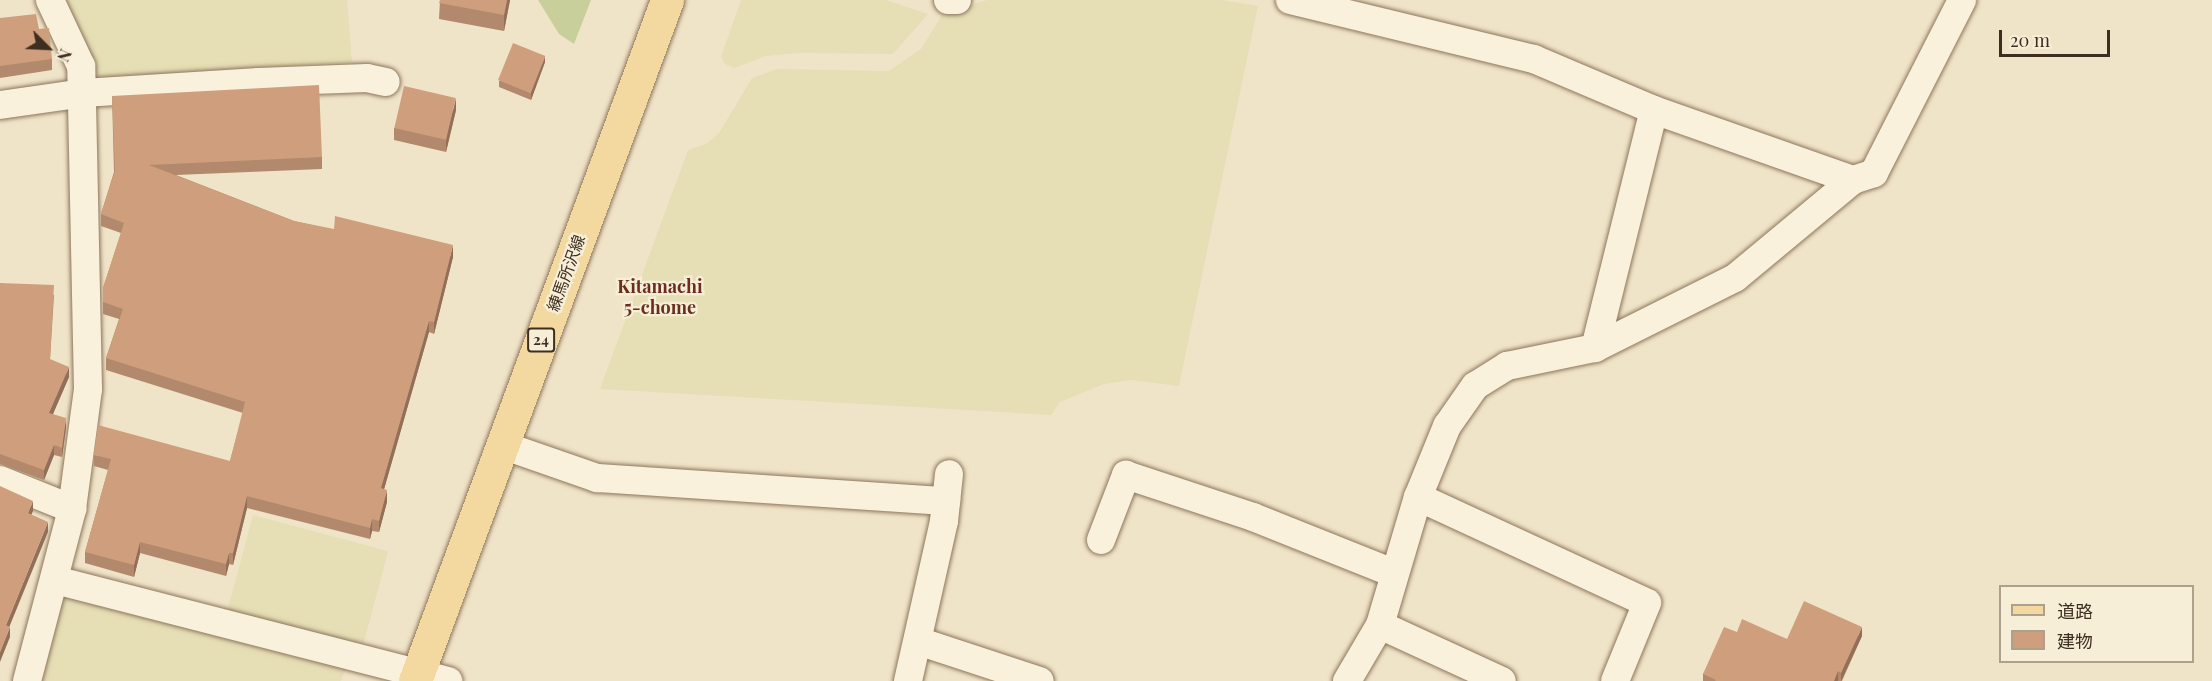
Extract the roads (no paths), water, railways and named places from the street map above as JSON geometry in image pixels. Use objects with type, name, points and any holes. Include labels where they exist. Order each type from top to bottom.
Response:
[{"type":"main road","name":"練馬所沢線","points":[[427,679],[502,445],[667,0]]},
{"type":"street","points":[[27,681],[72,509],[88,389],[81,66],[50,0]]},
{"type":"street","points":[[948,0],[957,0]]},
{"type":"street","points":[[1290,0],[1534,59],[1654,110],[1852,180]]},
{"type":"street","points":[[1347,681],[1380,625],[1393,573],[1418,497],[1447,426],[1475,386],[1507,366],[1596,348],[1735,278],[1852,180],[1874,173],[1962,0]]},
{"type":"street","points":[[0,105],[83,93],[356,78],[386,82]]},
{"type":"street","points":[[1596,348],[1654,110]]},
{"type":"street","points":[[502,445],[605,479],[948,487],[908,681]]},
{"type":"street","points":[[1101,540],[1126,475],[1253,518],[1393,573]]},
{"type":"street","points":[[0,480],[72,509]]},
{"type":"street","points":[[1418,497],[1647,603],[1615,681]]},
{"type":"street","points":[[55,580],[427,679]]},
{"type":"street","points":[[1380,625],[1502,681]]},
{"type":"street","points":[[918,641],[1040,681]]},
{"type":"district","name":"Kitamachi 5-chome","points":[[660,297]]}]
